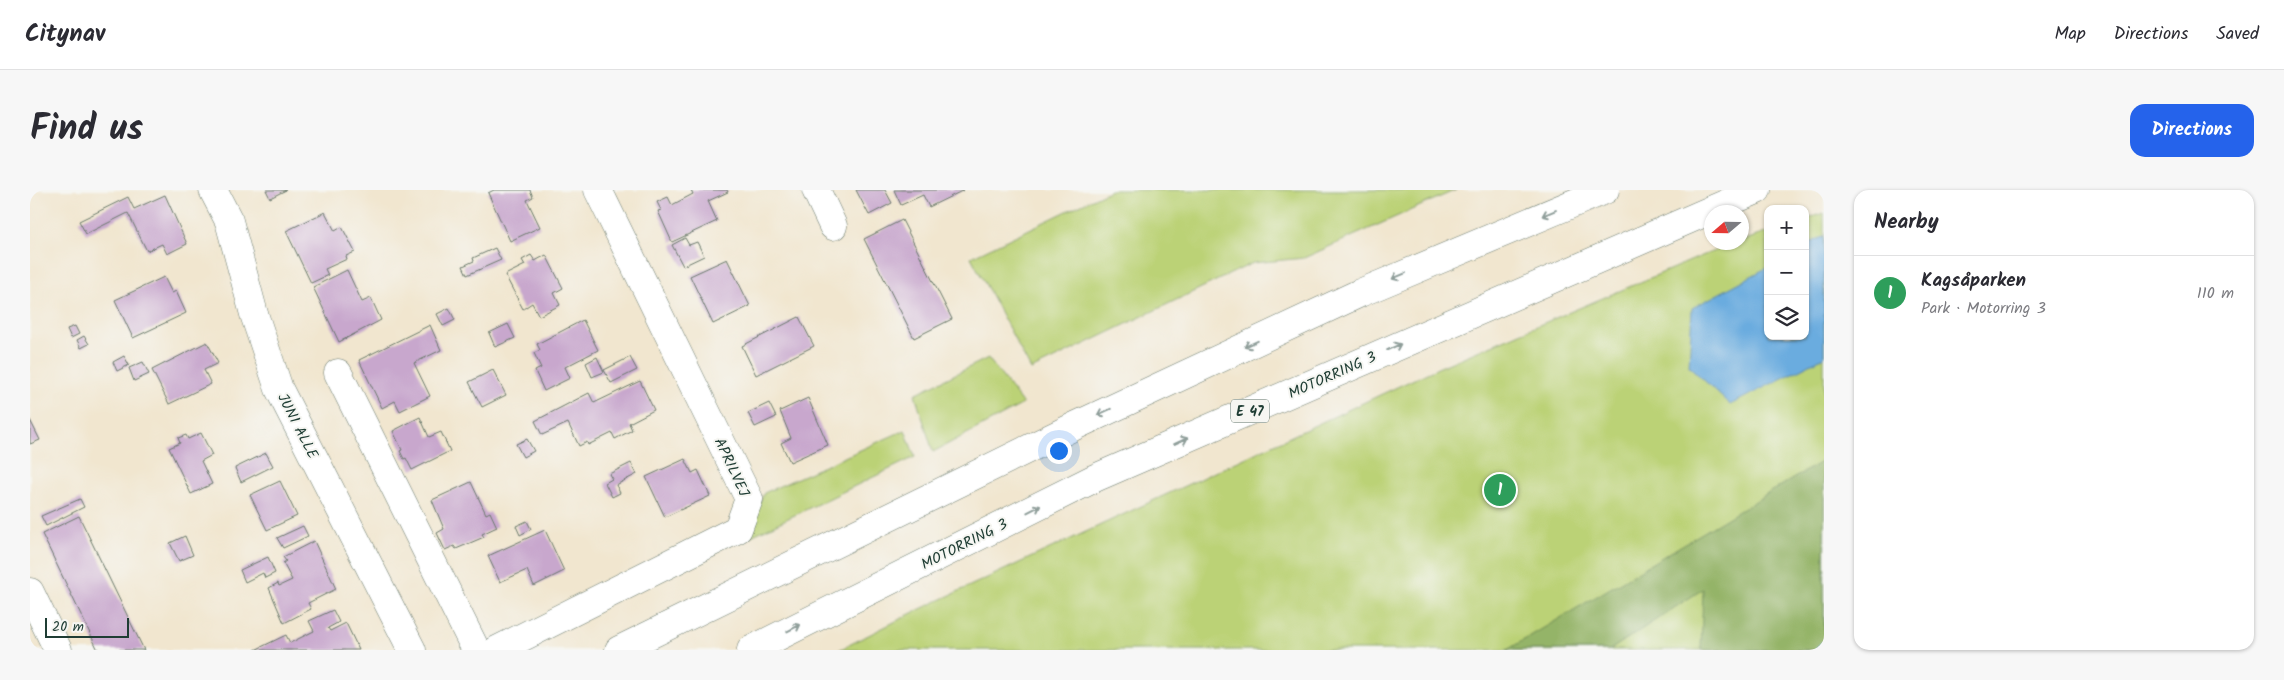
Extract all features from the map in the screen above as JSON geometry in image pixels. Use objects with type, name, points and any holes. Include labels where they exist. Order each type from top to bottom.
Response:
[{"type":"main road","name":"JUNI ALLE","points":[[213,190],[229,222],[254,314],[279,389],[412,650]]},
{"type":"main road","name":"APRILVEJ","points":[[497,650],[738,529],[749,499],[598,190]]},
{"type":"main road","points":[[816,190],[833,226]]},
{"type":"main road","name":"MOTORRING 3","points":[[751,650],[1095,478],[1757,190]]},
{"type":"main road","points":[[619,650],[1077,425],[1360,293],[1600,191]]},
{"type":"main road","points":[[338,373],[476,650]]},
{"type":"main road","points":[[30,592],[58,650]]},
{"type":"green space","points":[[1111,190],[1456,190],[1304,258],[1253,263],[1031,370],[971,257]]},
{"type":"green space","points":[[1824,213],[1824,650],[839,650],[914,612],[1440,367],[1709,253],[1717,250],[1749,250],[1749,239],[1764,233],[1764,340],[1809,340],[1809,218]]},
{"type":"green space","points":[[988,358],[1023,404],[933,452],[915,394]]},
{"type":"green space","points":[[905,430],[915,457],[743,540],[764,493]]},
{"type":"green space","points":[[1824,460],[1824,650],[1701,650],[1703,589],[1610,650],[1507,650]]},
{"type":"water","points":[[1824,236],[1824,357],[1730,405],[1689,366],[1692,308],[1764,269],[1764,340],[1809,340],[1809,244]]},
{"type":"building","points":[[266,190],[286,190],[270,198]]},
{"type":"building","points":[[494,190],[530,190],[533,197],[527,200],[540,227],[510,241],[488,193]]},
{"type":"building","points":[[691,190],[727,190],[728,192],[708,201],[717,221],[672,242],[658,211],[661,210],[657,202],[668,197],[672,205],[693,194]]},
{"type":"building","points":[[856,190],[885,190],[892,203],[869,215]]},
{"type":"building","points":[[894,190],[964,190],[929,207],[923,195],[901,205]]},
{"type":"building","points":[[165,195],[187,244],[167,254],[162,244],[147,251],[128,213],[86,234],[79,221],[128,197],[134,209]]},
{"type":"building","points":[[325,212],[335,231],[342,227],[355,252],[346,256],[347,259],[325,269],[328,275],[311,283],[286,231]]},
{"type":"building","points":[[902,220],[952,319],[914,338],[864,239]]},
{"type":"building","points":[[685,238],[689,245],[697,242],[704,256],[683,266],[672,245]]},
{"type":"building","points":[[495,248],[501,260],[467,275],[463,266],[474,261],[473,258]]},
{"type":"building","points":[[531,255],[535,261],[546,255],[563,288],[554,293],[560,305],[539,316],[532,303],[523,309],[505,275],[525,265],[522,260]]},
{"type":"building","points":[[727,259],[750,306],[713,324],[690,276]]},
{"type":"building","points":[[347,270],[362,302],[371,298],[381,320],[339,342],[313,287]]},
{"type":"building","points":[[164,277],[172,293],[176,291],[186,313],[133,338],[115,300]]},
{"type":"building","points":[[449,308],[455,320],[443,326],[437,314]]},
{"type":"building","points":[[799,317],[814,346],[756,375],[742,346]]},
{"type":"building","points":[[583,320],[598,350],[565,367],[570,378],[544,391],[535,371],[541,368],[534,353],[540,350],[537,344]]},
{"type":"building","points":[[508,324],[515,338],[495,347],[489,333]]},
{"type":"building","points":[[430,325],[441,350],[414,363],[430,396],[400,411],[395,401],[382,408],[359,360]]},
{"type":"building","points":[[75,326],[79,334],[71,338],[67,329]]},
{"type":"building","points":[[84,336],[89,344],[81,348],[77,340]]},
{"type":"building","points":[[207,342],[218,363],[204,370],[211,384],[169,404],[152,370]]},
{"type":"building","points":[[124,356],[129,365],[117,371],[113,362]]},
{"type":"building","points":[[597,357],[604,372],[592,377],[586,363]]},
{"type":"building","points":[[630,357],[637,370],[611,383],[604,370]]},
{"type":"building","points":[[143,362],[149,374],[134,381],[129,368]]},
{"type":"building","points":[[493,370],[506,395],[482,407],[469,382]]},
{"type":"building","points":[[640,381],[654,410],[629,423],[632,430],[615,439],[612,433],[588,445],[587,442],[579,446],[568,423],[542,435],[535,421],[589,393],[594,403]]},
{"type":"building","points":[[808,398],[828,445],[790,462],[781,443],[791,438],[780,411]]},
{"type":"building","points":[[769,403],[776,417],[755,427],[748,413]]},
{"type":"building","points":[[420,417],[429,437],[441,432],[450,451],[412,470],[400,451],[402,450],[393,431]]},
{"type":"building","points":[[30,420],[40,440],[30,444]]},
{"type":"building","points":[[201,433],[212,455],[201,461],[212,484],[191,494],[169,448],[180,443],[178,438],[186,435],[188,439]]},
{"type":"building","points":[[527,439],[534,451],[523,457],[516,444]]},
{"type":"building","points":[[266,453],[273,466],[241,482],[235,468]]},
{"type":"building","points":[[685,459],[692,473],[698,470],[710,496],[665,517],[646,477]]},
{"type":"building","points":[[631,463],[637,474],[616,485],[620,493],[612,497],[605,483],[612,479],[609,474]]},
{"type":"building","points":[[280,481],[297,516],[267,530],[250,495]]},
{"type":"building","points":[[471,482],[486,514],[490,512],[497,527],[482,534],[484,537],[456,549],[454,546],[445,550],[437,533],[444,529],[432,500]]},
{"type":"building","points":[[80,499],[84,507],[46,526],[41,516]]},
{"type":"building","points":[[79,516],[144,650],[98,650],[42,534]]},
{"type":"building","points":[[527,521],[531,529],[520,535],[516,526]]},
{"type":"building","points":[[303,526],[308,536],[283,548],[277,538]]},
{"type":"building","points":[[545,530],[564,571],[534,586],[527,570],[500,582],[488,556]]},
{"type":"building","points":[[185,536],[193,555],[179,561],[170,543]]},
{"type":"building","points":[[314,541],[336,589],[308,603],[311,609],[284,623],[269,588],[278,583],[279,586],[292,580],[283,563],[286,561],[283,557]]},
{"type":"building","points":[[268,557],[275,573],[265,578],[263,573],[245,582],[240,570]]},
{"type":"building","points":[[333,610],[339,622],[328,628],[330,631],[346,623],[359,650],[255,650],[286,635],[290,643],[314,631],[309,621]]},
{"type":"waterway","points":[[1820,650],[1824,646]]},
{"type":"place","name":"Kagsåparken","points":[[1500,490]]}]
